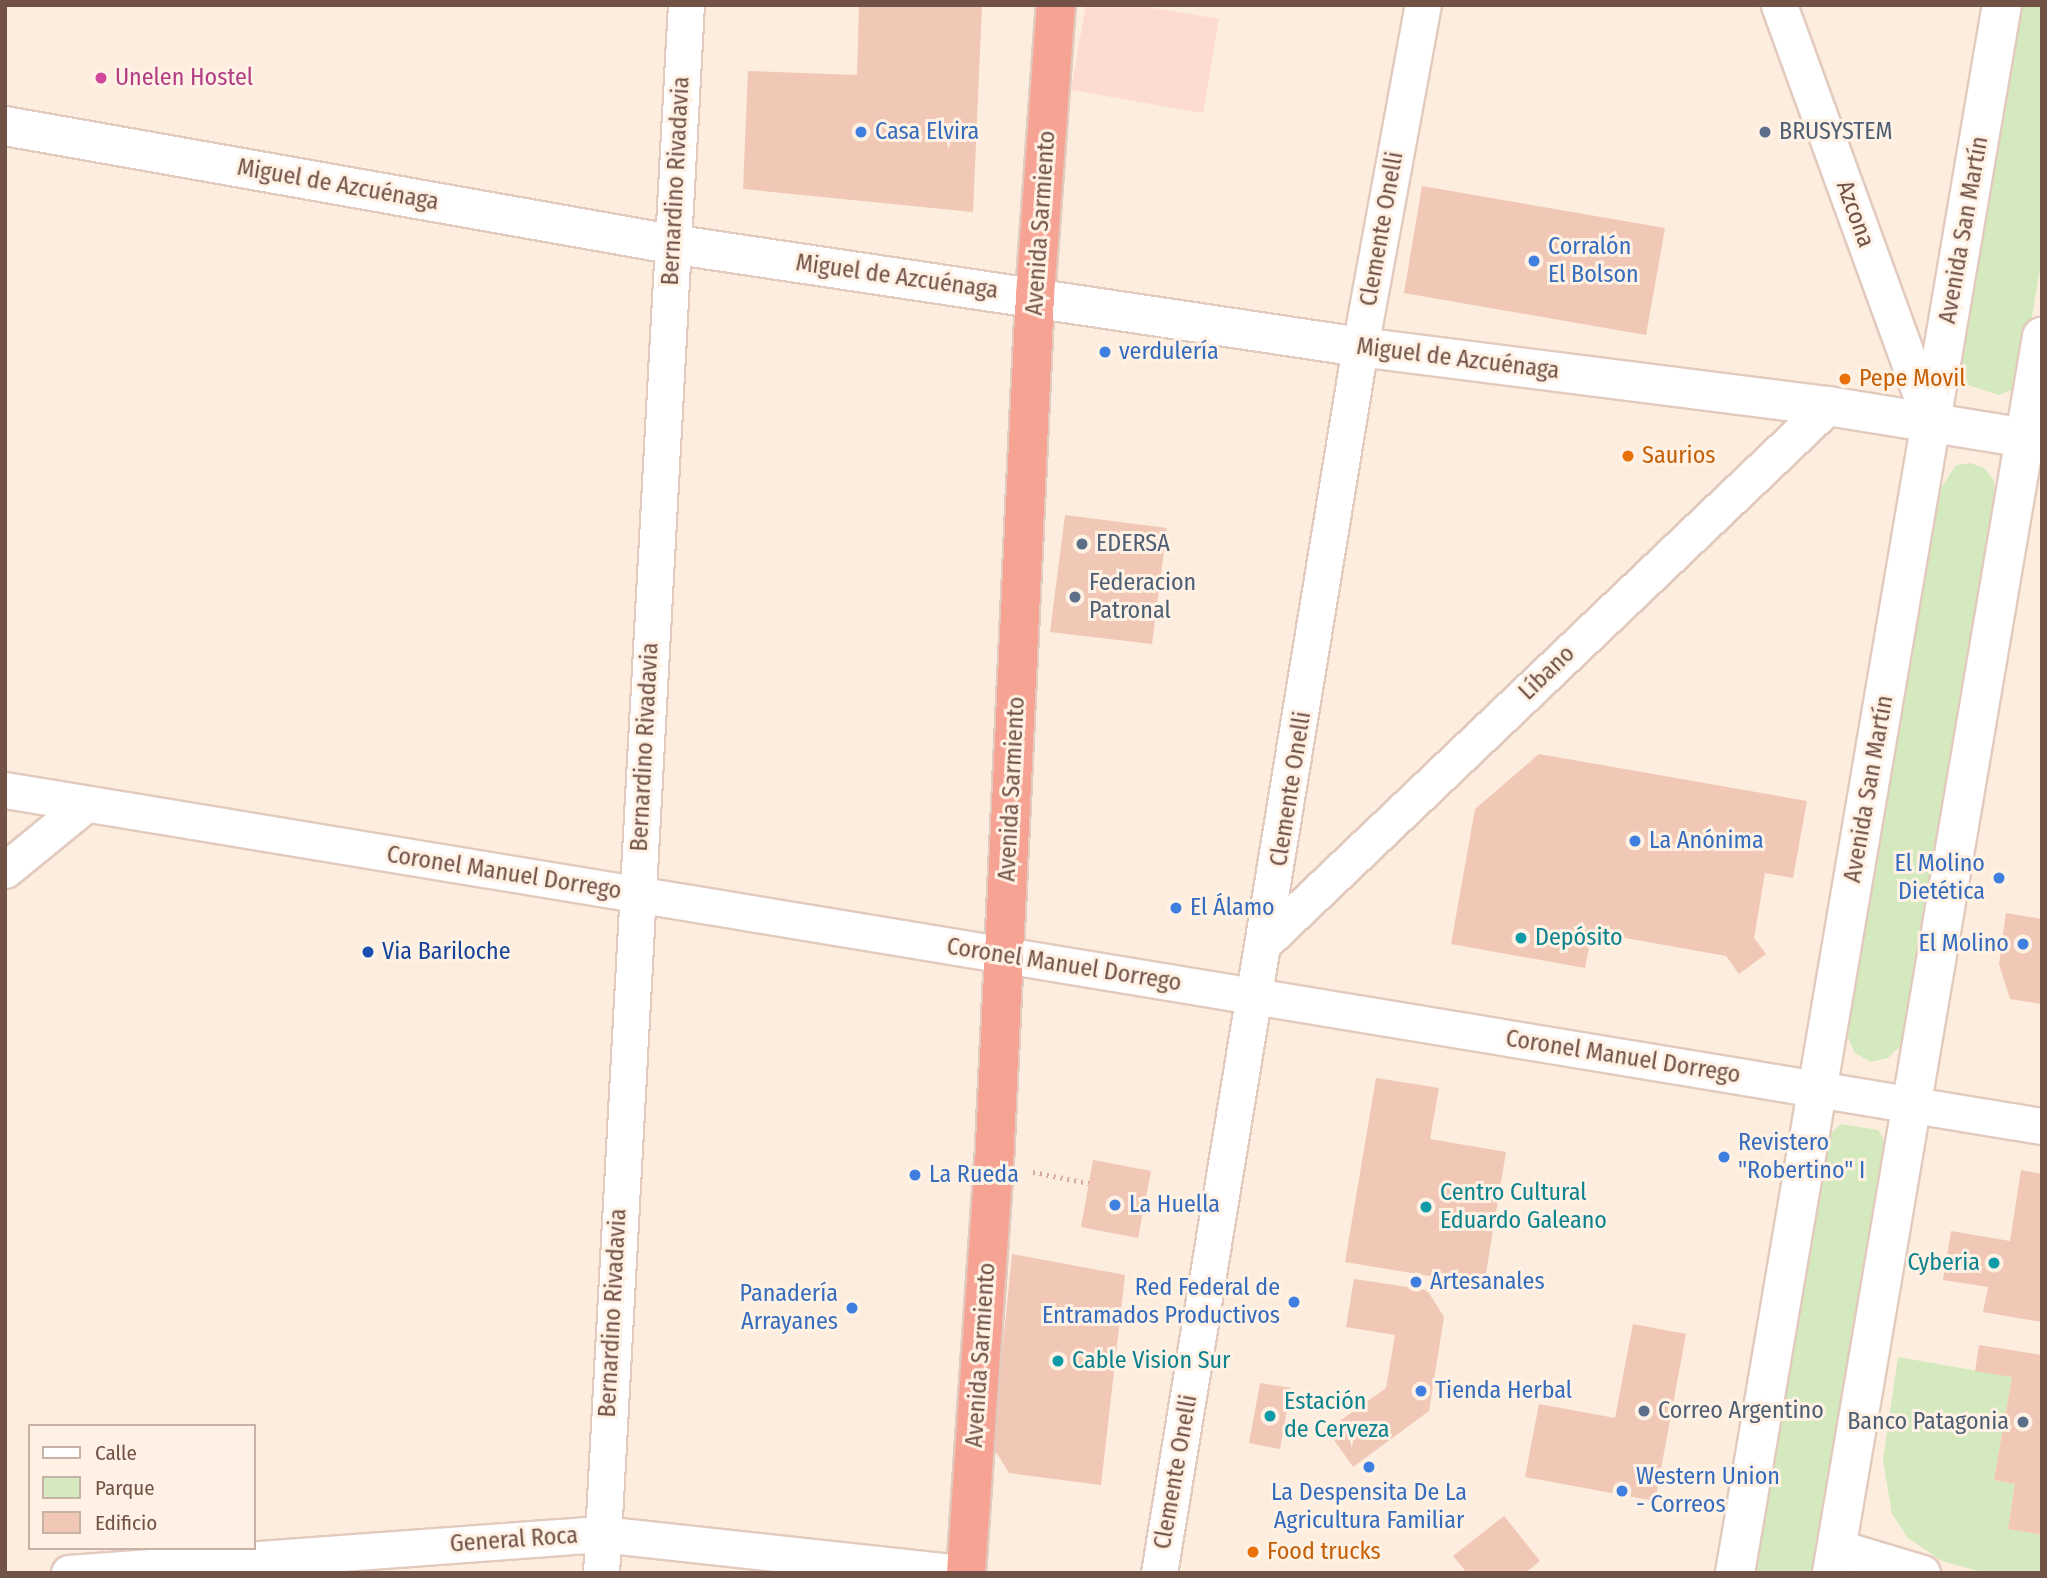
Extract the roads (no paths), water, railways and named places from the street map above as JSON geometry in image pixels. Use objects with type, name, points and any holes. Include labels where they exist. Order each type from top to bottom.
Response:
[{"type":"highway","name":"Avenida Sarmiento","points":[[966,1573],[994,1165],[1035,296],[1056,5]]},
{"type":"main road","name":"Avenida San Martín","points":[[1735,1573],[2002,5]]},
{"type":"main road","name":"Miguel de Azcuénaga","points":[[5,127],[671,244],[1035,296],[1360,348],[1828,406],[1931,423],[2036,431]]},
{"type":"main road","points":[[1834,1560],[1911,1104],[2036,431],[2042,337]]},
{"type":"street","name":"Bernardino Rivadavia","points":[[601,1573],[601,1534],[686,5]]},
{"type":"street","name":"Clemente Onelli","points":[[1159,1573],[1267,940],[1360,348],[1423,5]]},
{"type":"street","name":"Azcona","points":[[1779,5],[1931,423]]},
{"type":"street","name":"Líbano","points":[[1267,940],[1828,406]]},
{"type":"street","name":"Coronel Manuel Dorrego","points":[[5,790],[2042,1126]]},
{"type":"street","points":[[5,870],[86,804]]},
{"type":"street","name":"General Roca","points":[[69,1573],[601,1534],[958,1573]]},
{"type":"street","points":[[1834,1560],[1922,1573]]},
{"type":"place","name":"Unelen Hostel","points":[[101,78]]},
{"type":"place","name":"Casa Elvira","points":[[861,132]]},
{"type":"place","name":"BRUSYSTEM","points":[[1765,132]]},
{"type":"place","name":"Corralón El Bolson","points":[[1534,261]]},
{"type":"place","name":"verdulería","points":[[1105,352]]},
{"type":"place","name":"Pepe Movil","points":[[1845,379]]},
{"type":"place","name":"Saurios","points":[[1628,456]]},
{"type":"place","name":"EDERSA","points":[[1082,544]]},
{"type":"place","name":"Federacion Patronal","points":[[1075,597]]},
{"type":"place","name":"La Anónima","points":[[1635,841]]},
{"type":"place","name":"El Molino Dietética","points":[[1999,878]]},
{"type":"place","name":"El Álamo","points":[[1176,908]]},
{"type":"place","name":"Depósito","points":[[1521,938]]},
{"type":"place","name":"El Molino","points":[[2023,944]]},
{"type":"place","name":"Via Bariloche","points":[[368,952]]},
{"type":"place","name":"Revistero \"Robertino\" I","points":[[1724,1157]]},
{"type":"place","name":"La Rueda","points":[[915,1175]]},
{"type":"place","name":"La Huella","points":[[1115,1205]]},
{"type":"place","name":"Centro Cultural Eduardo Galeano","points":[[1426,1207]]},
{"type":"place","name":"Cyberia","points":[[1994,1263]]},
{"type":"place","name":"Artesanales","points":[[1416,1282]]},
{"type":"place","name":"Red Federal de Entramados Productivos","points":[[1294,1302]]},
{"type":"place","name":"Panadería Arrayanes","points":[[852,1308]]},
{"type":"place","name":"Cable Vision Sur","points":[[1058,1361]]},
{"type":"place","name":"Tienda Herbal","points":[[1421,1391]]},
{"type":"place","name":"Correo Argentino","points":[[1644,1411]]},
{"type":"place","name":"Estación de Cerveza","points":[[1270,1416]]},
{"type":"place","name":"Banco Patagonia","points":[[2023,1422]]},
{"type":"place","name":"La Despensita De La Agricultura Familiar","points":[[1369,1467]]},
{"type":"place","name":"Western Union - Correos","points":[[1622,1491]]},
{"type":"place","name":"Food trucks","points":[[1253,1552]]}]
